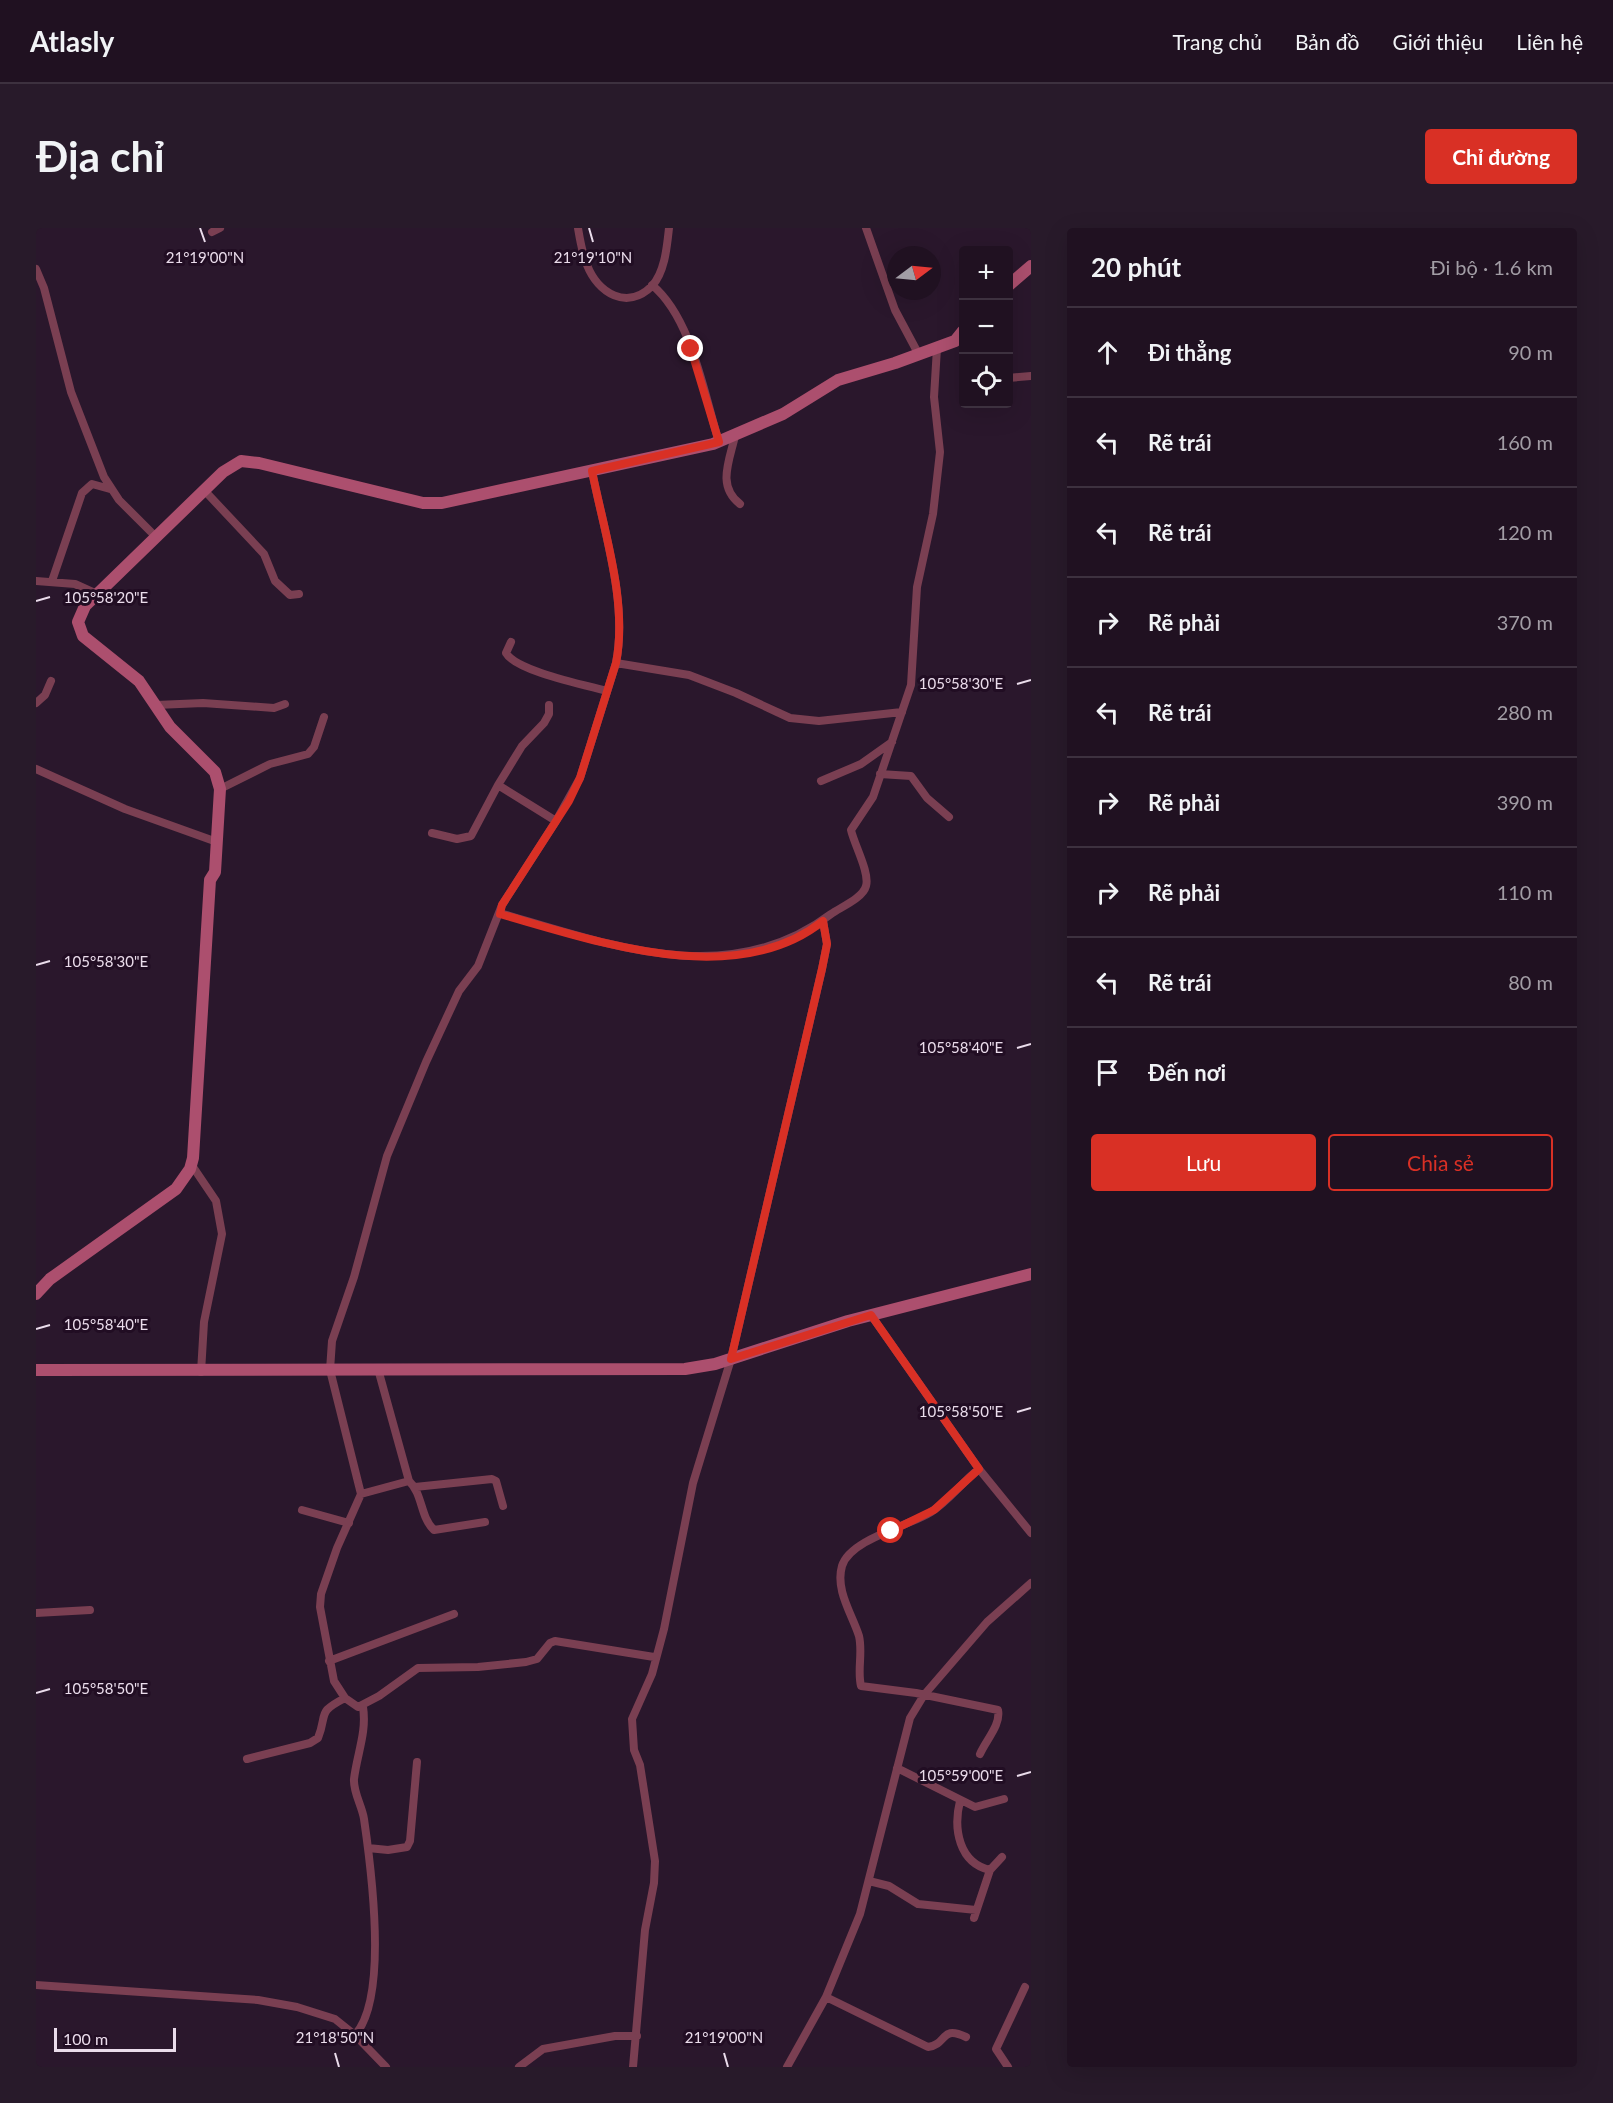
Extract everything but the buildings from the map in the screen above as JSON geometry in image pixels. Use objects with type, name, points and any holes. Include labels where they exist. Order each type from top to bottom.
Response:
[{"type":"street","points":[[578,228],[587,266],[598,283],[610,293],[628,300],[652,285],[661,267],[669,228]]},
{"type":"street","points":[[866,228],[895,310],[919,355]]},
{"type":"street","points":[[1013,282],[1031,266]]},
{"type":"street","points":[[37,272],[46,297],[71,392],[87,437],[111,489],[155,536]]},
{"type":"street","points":[[652,285],[669,302],[681,324],[719,442]]},
{"type":"street","points":[[36,300],[46,297]]},
{"type":"street","points":[[36,1294],[50,1279],[176,1189],[191,1164],[210,880],[215,872],[220,789],[215,772],[170,727],[139,681],[83,636],[79,628],[80,614],[97,594],[223,472],[241,461],[276,466],[432,504],[719,442],[783,414],[838,380],[959,343]]},
{"type":"street","points":[[500,914],[595,941],[650,952],[717,958],[775,945],[808,932],[866,888],[867,880],[851,830],[873,797],[911,685],[916,587],[933,514],[940,452],[934,397],[937,348]]},
{"type":"street","points":[[1013,378],[1031,376]]},
{"type":"street","points":[[735,436],[726,483],[730,496],[740,504]]},
{"type":"street","points":[[592,471],[620,611],[620,644],[616,663],[580,778],[556,821],[502,905],[478,966],[459,991],[387,1156],[354,1277],[332,1341],[330,1370],[361,1494],[321,1594],[320,1607],[328,1661],[334,1680],[353,1706],[363,1707],[418,1668],[478,1668],[526,1662],[537,1659],[550,1643],[555,1641],[654,1657]]},
{"type":"street","points":[[52,581],[82,493],[92,484],[111,489]]},
{"type":"street","points":[[204,490],[264,554],[280,586],[290,594],[299,594]]},
{"type":"street","points":[[36,581],[75,584],[97,594]]},
{"type":"street","points":[[511,642],[506,653],[509,658],[537,671],[607,692]]},
{"type":"street","points":[[616,663],[689,675],[736,693],[790,718],[819,721],[902,712]]},
{"type":"street","points":[[36,703],[45,695],[51,681]]},
{"type":"street","points":[[156,705],[203,703],[274,708],[285,704]]},
{"type":"street","points":[[432,833],[457,839],[471,836],[522,746],[544,723],[549,714],[549,705]]},
{"type":"street","points":[[220,789],[270,764],[308,754],[314,747],[324,717]]},
{"type":"street","points":[[821,781],[861,764],[893,741]]},
{"type":"street","points":[[36,769],[126,809],[217,842]]},
{"type":"street","points":[[880,774],[911,776],[927,798],[949,817]]},
{"type":"street","points":[[498,785],[556,821]]},
{"type":"street","points":[[633,2067],[645,1930],[654,1883],[655,1861],[648,1805],[640,1765],[634,1750],[632,1724],[652,1674],[654,1657],[664,1629],[693,1484],[731,1359],[822,969],[827,944],[823,921]]},
{"type":"street","points":[[191,1164],[216,1201],[222,1234],[204,1322],[201,1372]]},
{"type":"street","points":[[36,1370],[201,1372],[378,1369],[685,1369],[731,1359],[871,1315],[1031,1274]]},
{"type":"street","points":[[871,1315],[979,1469],[1031,1533]]},
{"type":"street","points":[[378,1369],[412,1484],[428,1525],[434,1530],[485,1522]]},
{"type":"street","points":[[979,1469],[934,1510],[863,1544],[844,1561],[841,1569],[846,1605],[860,1642],[858,1676],[861,1686],[924,1695],[998,1710],[999,1717],[993,1732],[987,1738],[980,1754]]},
{"type":"street","points":[[361,1494],[412,1484],[492,1479],[496,1481],[503,1506]]},
{"type":"street","points":[[302,1510],[349,1523]]},
{"type":"street","points":[[787,2067],[826,1998],[860,1914],[910,1718],[924,1695],[992,1618],[1031,1583]]},
{"type":"street","points":[[36,1613],[90,1610]]},
{"type":"street","points":[[328,1661],[454,1614]]},
{"type":"street","points":[[247,1759],[310,1743],[318,1738],[322,1716],[328,1707],[345,1698]]},
{"type":"street","points":[[355,2035],[365,2021],[375,1953],[368,1848],[354,1780],[363,1736],[363,1707]]},
{"type":"street","points":[[368,1848],[388,1850],[407,1847],[410,1841],[417,1762]]},
{"type":"street","points":[[897,1768],[913,1774],[960,1801],[980,1807],[1004,1799]]},
{"type":"street","points":[[960,1801],[956,1821],[963,1849],[979,1867],[990,1870]]},
{"type":"street","points":[[869,1881],[889,1886],[918,1904],[975,1914],[990,1870],[1002,1857]]},
{"type":"street","points":[[36,1985],[258,2000],[315,2012],[335,2019],[355,2035],[386,2067]]},
{"type":"street","points":[[1008,2067],[996,2049],[1025,1987]]},
{"type":"street","points":[[826,1998],[928,2047],[934,2046],[947,2033],[954,2032],[966,2037]]},
{"type":"street","points":[[519,2067],[543,2049],[615,2036],[637,2036]]},
{"type":"route","points":[[691,349],[719,442],[668,456],[592,471],[620,611],[620,644],[580,778],[569,801],[502,905],[500,914],[595,941],[650,952],[717,958],[775,945],[808,932],[823,921],[827,944],[822,969],[731,1359],[871,1315],[979,1469],[958,1485],[954,1492],[934,1510],[891,1531]]}]
